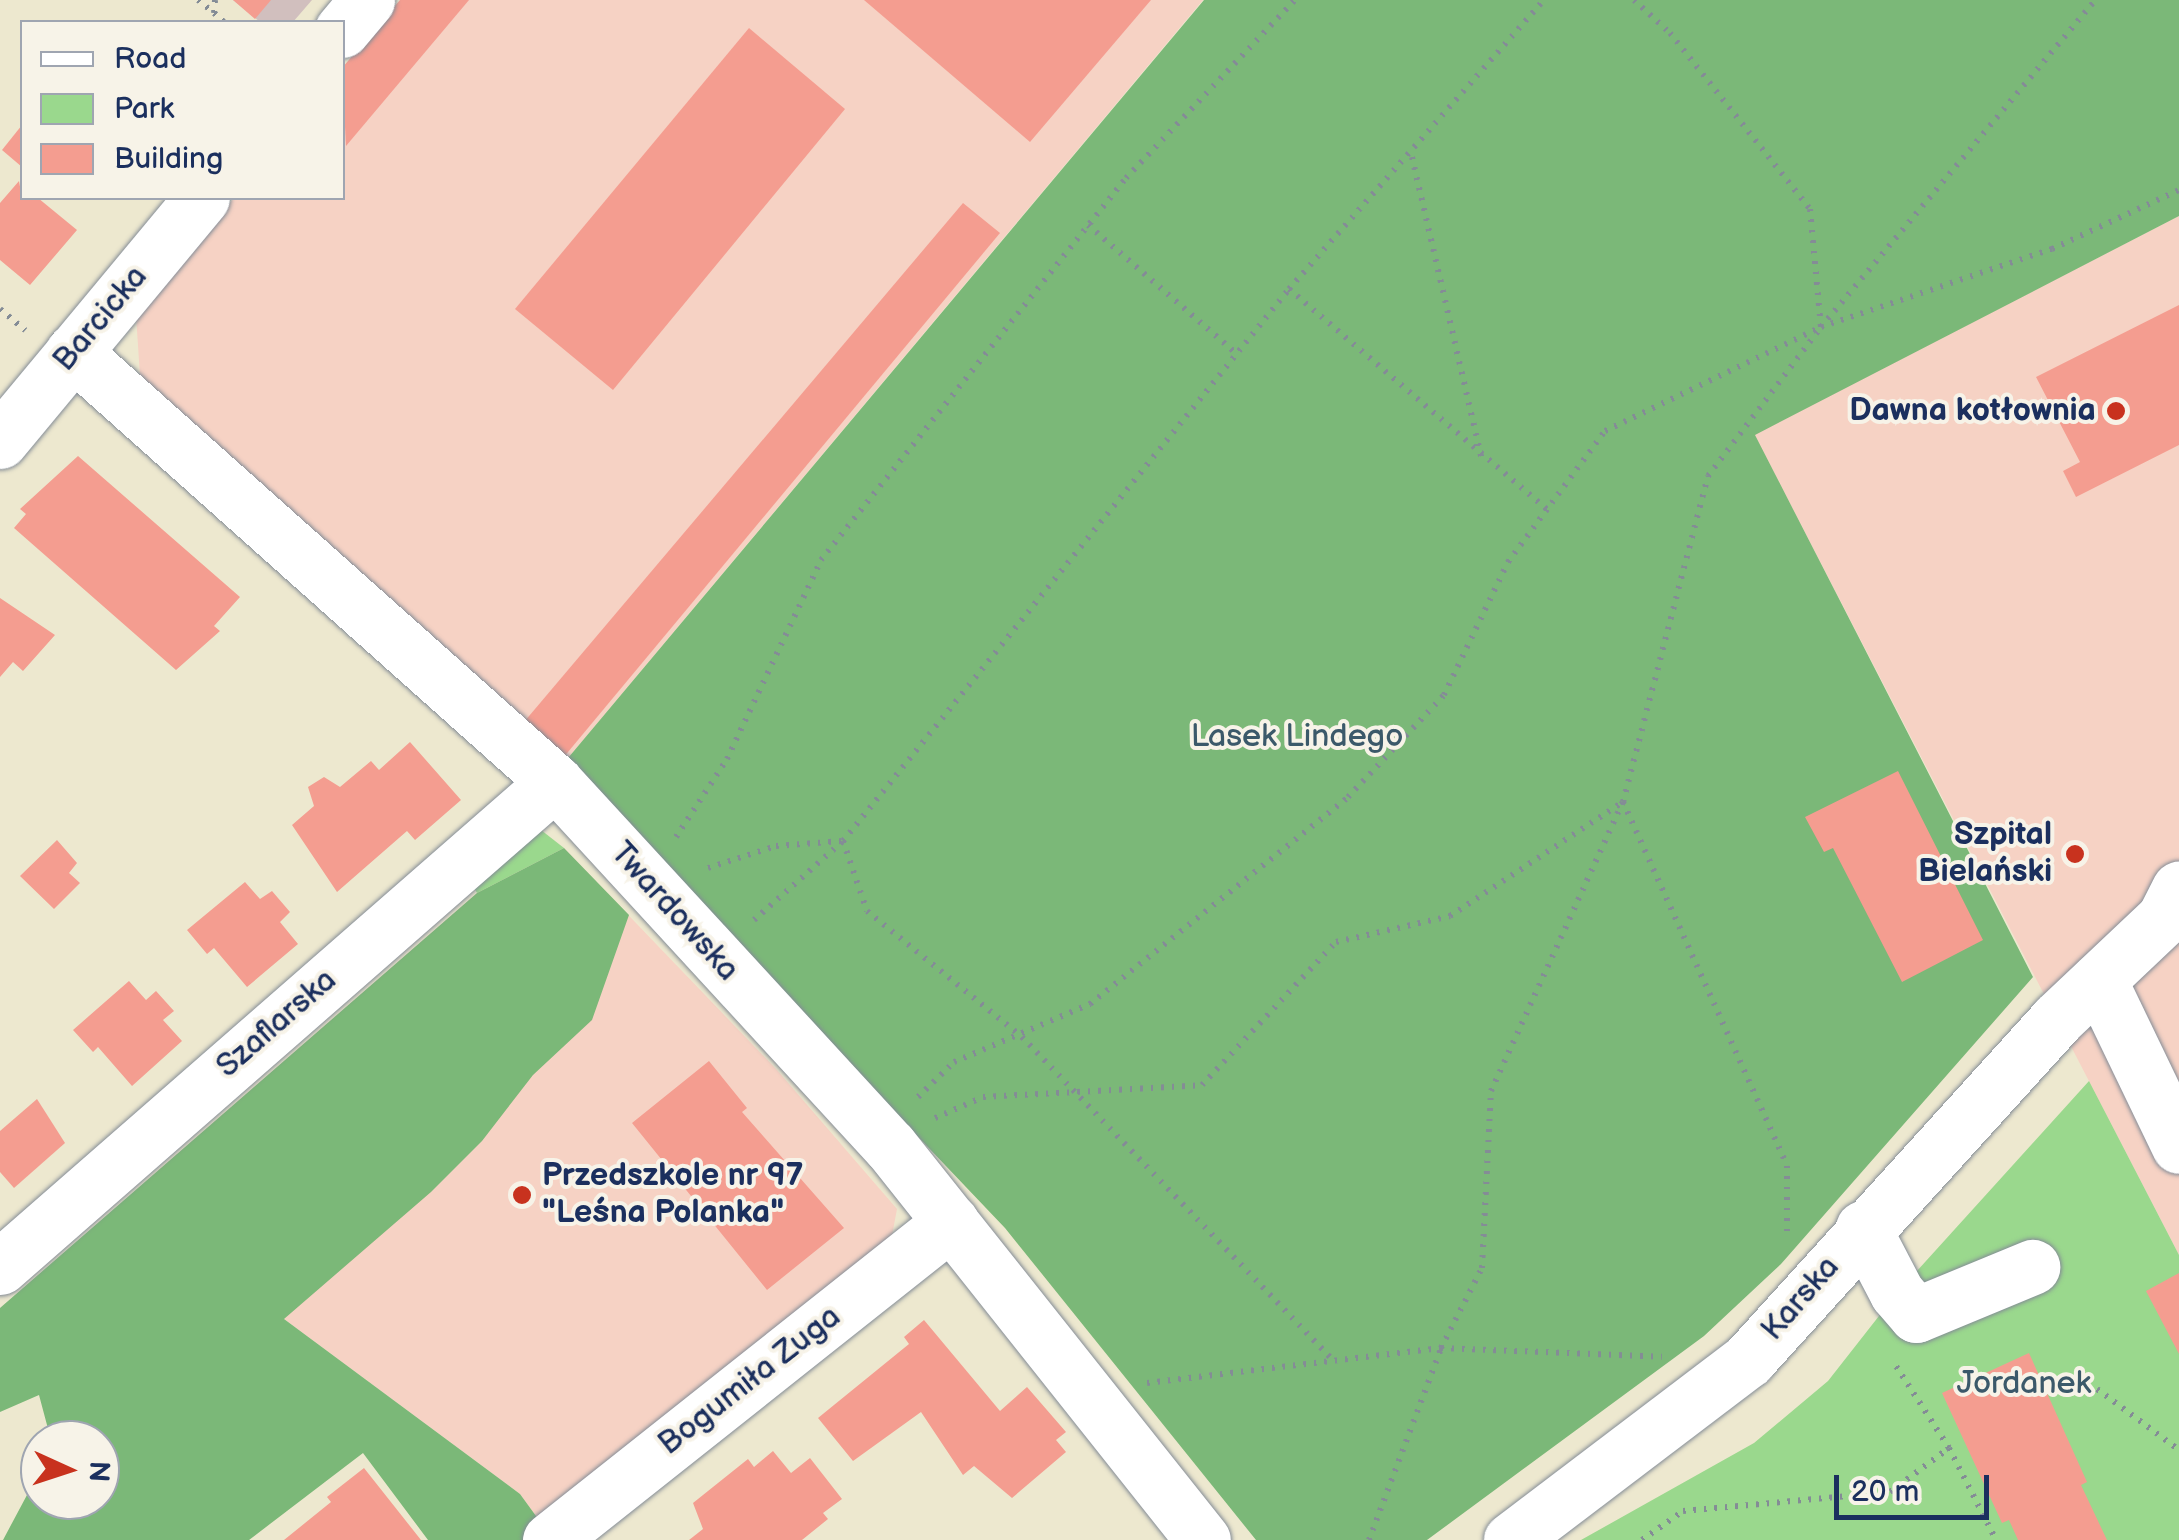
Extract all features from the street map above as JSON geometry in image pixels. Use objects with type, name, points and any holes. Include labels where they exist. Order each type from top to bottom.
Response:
[{"type":"street","points":[[345,27],[368,0]]},
{"type":"street","name":"Barcicka","points":[[0,442],[200,200]]},
{"type":"street","name":"Twardowska","points":[[73,352],[555,782],[890,1146],[1204,1540]]},
{"type":"street","name":"Szaflarska","points":[[0,1267],[555,782]]},
{"type":"street","name":"Karska","points":[[1511,1540],[1748,1360],[1863,1228],[2056,1020],[2164,918],[2179,889]]},
{"type":"street","points":[[2099,980],[2179,1146]]},
{"type":"street","name":"Bogumiła Zuga","points":[[550,1540],[951,1222]]},
{"type":"street","points":[[1863,1228],[1897,1293],[1916,1315],[2032,1266]]},
{"type":"path","points":[[198,0],[222,20]]},
{"type":"path","points":[[214,13],[215,0]]},
{"type":"path","points":[[666,852],[727,759],[822,560],[1088,225],[1295,0]]},
{"type":"path","points":[[749,924],[843,841],[1289,289],[1412,156],[1544,0]]},
{"type":"path","points":[[1634,0],[1670,33],[1810,209],[1821,327]]},
{"type":"path","points":[[1369,1540],[1441,1348],[1482,1268],[1491,1090],[1623,802],[1708,476],[1821,327],[2095,0]]},
{"type":"path","points":[[1412,156],[1481,457]]},
{"type":"path","points":[[912,1107],[954,1062],[1022,1037],[1090,1004],[1348,796],[1444,694],[1508,562],[1605,431],[1821,327],[2052,248],[2179,190]]},
{"type":"path","points":[[1088,225],[1237,354]]},
{"type":"path","points":[[1289,289],[1481,457],[1548,508]]},
{"type":"path","points":[[923,1124],[982,1096],[1079,1095],[1202,1085],[1336,942],[1450,916],[1623,802]]},
{"type":"path","points":[[1623,802],[1788,1166],[1786,1313]]},
{"type":"path","points":[[704,870],[776,846],[843,841]]},
{"type":"path","points":[[843,841],[867,911],[1022,1037],[1332,1360]]},
{"type":"path","points":[[1916,1315],[1885,1349],[1949,1448],[1996,1540]]},
{"type":"path","points":[[1126,1386],[1441,1348],[1748,1360]]},
{"type":"path","points":[[2096,1389],[2179,1450]]},
{"type":"path","points":[[1642,1540],[1683,1511],[1890,1492],[1949,1448]]},
{"type":"shaded area","points":[[233,0],[312,0],[295,20],[258,20]]},
{"type":"shaded area","points":[[400,0],[1203,0],[563,764],[140,376],[136,315],[232,200],[345,200],[345,66]]},
{"type":"shaded area","name":"Szpital Bielański","points":[[2179,216],[2179,1255],[1754,434]]},
{"type":"shaded area","name":"Przedszkole nr 97 \"Leśna Polanka\"","points":[[564,848],[777,1070],[897,1209],[890,1246],[544,1527],[520,1494],[284,1319],[146,1181],[477,893]]},
{"type":"green space","name":"Lasek Lindego","points":[[1204,0],[2179,0],[2179,216],[1755,435],[2033,977],[1781,1264],[1704,1336],[1427,1540],[1256,1540],[1005,1228],[563,764]]},
{"type":"green space","points":[[527,819],[564,848],[477,893],[467,876]]},
{"type":"green space","points":[[564,848],[629,915],[592,1020],[533,1075],[482,1141],[431,1192],[284,1319],[520,1494],[544,1527],[525,1540],[428,1540],[363,1453],[249,1540],[3,1540],[20,1508],[20,1520],[120,1520],[120,1420],[46,1420],[39,1395],[0,1412],[0,1308],[477,893]]},
{"type":"green space","name":"Jordanek","points":[[2089,1081],[2179,1255],[2179,1540],[1581,1540],[1754,1443],[1828,1381],[1897,1293]]},
{"type":"building","points":[[233,0],[271,0],[255,19]]},
{"type":"building","points":[[400,0],[469,0],[346,146],[345,64]]},
{"type":"building","points":[[864,0],[1151,0],[1030,142]]},
{"type":"building","points":[[749,28],[845,109],[613,390],[515,309]]},
{"type":"building","points":[[20,128],[20,165],[2,150]]},
{"type":"building","points":[[19,181],[20,200],[40,200],[77,230],[30,285],[0,260],[0,203]]},
{"type":"building","points":[[963,203],[1000,233],[563,758],[524,722]]},
{"type":"building","name":"Dawna kotłownia","points":[[2179,305],[2179,445],[2076,497],[2063,471],[2080,462],[2036,377]]},
{"type":"building","points":[[78,456],[240,597],[214,626],[220,631],[176,670],[14,528],[26,514],[20,509]]},
{"type":"building","points":[[0,598],[55,635],[23,671],[13,662],[0,677]]},
{"type":"building","points":[[410,742],[461,800],[415,840],[407,831],[337,892],[292,825],[314,806],[308,787],[324,777],[340,787],[371,761],[379,770]]},
{"type":"building","points":[[1898,771],[1983,940],[1902,982],[1833,848],[1824,852],[1805,817]]},
{"type":"building","points":[[57,840],[77,863],[69,873],[80,883],[54,909],[20,876]]},
{"type":"building","points":[[245,882],[260,899],[272,891],[290,912],[280,922],[298,944],[247,987],[214,948],[207,954],[187,930]]},
{"type":"building","points":[[129,981],[146,1000],[156,991],[174,1011],[163,1020],[182,1041],[132,1086],[98,1047],[93,1052],[73,1030]]},
{"type":"building","points":[[709,1061],[747,1108],[742,1112],[844,1228],[767,1290],[632,1123]]},
{"type":"building","points":[[37,1099],[65,1143],[14,1188],[0,1172],[0,1131]]},
{"type":"building","points":[[2179,1273],[2179,1354],[2146,1291]]},
{"type":"building","points":[[924,1320],[1000,1411],[1027,1387],[1066,1432],[1056,1440],[1066,1452],[1012,1498],[974,1466],[963,1475],[921,1412],[853,1461],[818,1418],[909,1344],[904,1337]]},
{"type":"building","points":[[2029,1353],[2087,1482],[2081,1485],[2107,1540],[2018,1540],[2009,1520],[2002,1523],[1942,1393]]},
{"type":"building","points":[[773,1451],[791,1473],[810,1458],[842,1499],[823,1513],[828,1519],[802,1540],[689,1540],[703,1529],[693,1503],[748,1459],[754,1467]]},
{"type":"building","points":[[364,1468],[421,1540],[284,1540],[331,1502],[327,1497]]},
{"type":"place","name":"Dawna kotłownia","points":[[2116,411]]},
{"type":"place","name":"Szpital Bielański","points":[[2075,854]]},
{"type":"place","name":"Przedszkole nr 97 \"Leśna Polanka\"","points":[[522,1195]]}]
